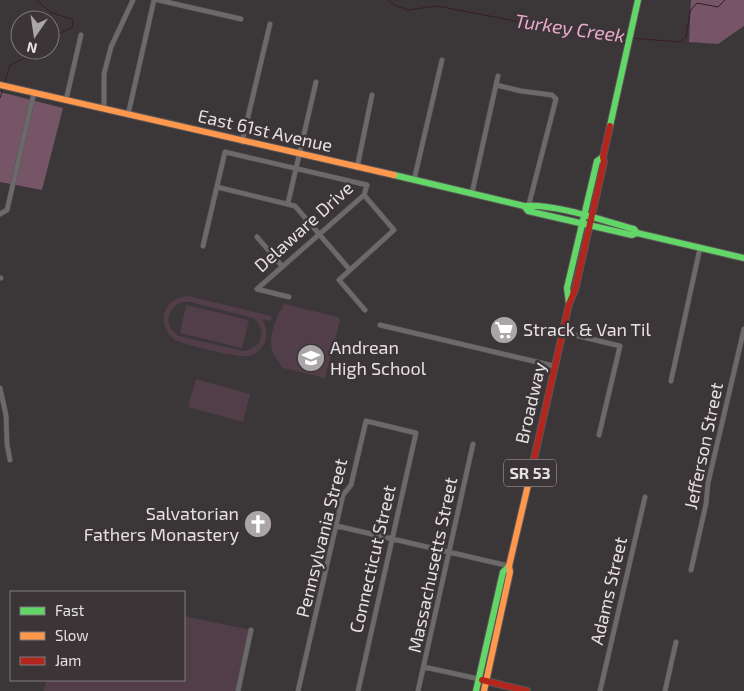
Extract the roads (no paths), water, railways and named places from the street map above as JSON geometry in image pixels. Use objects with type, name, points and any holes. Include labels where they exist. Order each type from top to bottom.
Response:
[{"type":"main road","name":"Broadway","points":[[484,691],[483,680],[504,572],[509,566],[562,332],[574,290],[597,161],[602,157],[638,0]]},
{"type":"main road","name":"East 61st Avenue","points":[[0,85],[242,142],[527,205],[587,221],[634,229],[637,233],[744,258]]},
{"type":"main road","name":"Broadway","points":[[476,691],[483,680]]},
{"type":"main road","points":[[483,680],[527,691]]},
{"type":"street","points":[[104,109],[104,74],[111,47],[133,0]]},
{"type":"street","points":[[128,115],[154,0]]},
{"type":"street","points":[[158,0],[241,19]]},
{"type":"street","points":[[242,142],[270,24]]},
{"type":"street","points":[[66,100],[81,35]]},
{"type":"street","points":[[414,180],[442,60]]},
{"type":"street","points":[[472,193],[498,76]]},
{"type":"street","points":[[288,203],[316,82]]},
{"type":"street","points":[[496,85],[521,91],[552,95],[556,99],[527,205]]},
{"type":"street","points":[[0,214],[7,210],[34,93]]},
{"type":"street","points":[[357,168],[372,95]]},
{"type":"street","points":[[203,246],[225,152],[295,168]]},
{"type":"street","name":"Delaware Drive","points":[[289,297],[257,289],[364,195],[367,185],[295,168]]},
{"type":"street","points":[[217,187],[295,206],[350,270]]},
{"type":"street","points":[[364,195],[394,230],[339,280],[365,310]]},
{"type":"street","points":[[257,237],[282,266]]},
{"type":"street","points":[[671,381],[700,248]]},
{"type":"street","points":[[380,325],[554,366]]},
{"type":"street","name":"Jefferson Street","points":[[692,570],[706,504],[708,483],[744,328]]},
{"type":"street","points":[[562,332],[620,346],[599,435]]},
{"type":"street","points":[[0,388],[6,415],[7,444],[10,460]]},
{"type":"street","name":"Pennsylvania Street","points":[[298,691],[343,495],[351,485],[366,421],[416,433]]},
{"type":"street","name":"Connecticut Street","points":[[358,691],[416,433]]},
{"type":"street","points":[[0,445],[7,444]]},
{"type":"street","name":"Massachusetts Street","points":[[418,691],[473,444]]},
{"type":"street","name":"Adams Street","points":[[600,691],[645,497]]},
{"type":"street","points":[[337,526],[509,566]]},
{"type":"street","points":[[238,691],[251,630]]},
{"type":"street","points":[[665,691],[676,642]]},
{"type":"street","points":[[424,667],[483,680]]},
{"type":"waterway","name":"Turkey Creek","points":[[37,0],[48,10]]},
{"type":"waterway","name":"Turkey Creek","points":[[388,0],[394,5],[408,10],[437,6],[531,24],[627,38]]},
{"type":"waterway","name":"Turkey Creek","points":[[631,38],[680,42],[686,37],[690,11],[697,3],[718,7],[725,0]]},
{"type":"waterway","name":"Turkey Creek","points":[[60,15],[73,20],[72,28],[60,33]]},
{"type":"waterway","name":"Turkey Creek","points":[[5,82],[10,65],[21,60]]},
{"type":"waterway","name":"Turkey Creek","points":[[0,98],[3,89]]},
{"type":"place","name":"Strack & Van Til","points":[[504,330]]},
{"type":"place","name":"Andrean High School","points":[[311,358]]},
{"type":"place","name":"Salvatorian Fathers Monastery","points":[[258,524]]}]
